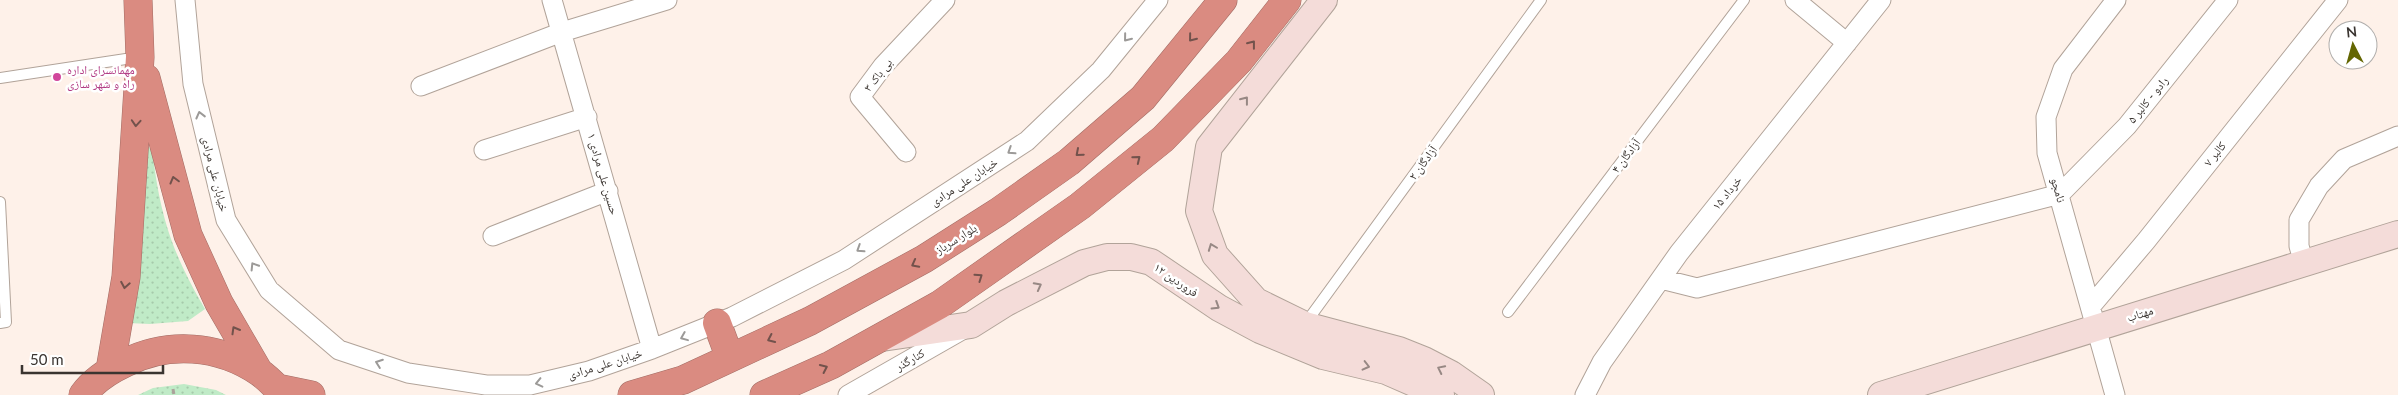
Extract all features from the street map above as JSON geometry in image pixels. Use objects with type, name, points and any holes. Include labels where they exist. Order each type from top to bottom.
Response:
[{"type":"highway","points":[[110,370],[126,277],[140,57],[138,0]]},
{"type":"highway","name":"بلوار سرباز","points":[[632,395],[683,380],[810,321],[924,259],[998,212],[1068,162],[1143,98],[1223,0]]},
{"type":"highway","points":[[764,395],[831,365],[939,306],[1072,212],[1163,139],[1239,61],[1287,0]]},
{"type":"highway","points":[[140,57],[188,235],[219,303],[274,385]]},
{"type":"highway","points":[[717,323],[730,358]]},
{"type":"highway","points":[[83,395],[110,370],[139,356],[169,349],[193,349],[232,357],[274,385],[311,395]]},
{"type":"street","name":"خیابان علی مرادی","points":[[185,0],[193,84],[226,220],[269,290],[340,350],[408,373],[495,385],[538,383],[589,372],[717,323],[844,260],[1027,141],[1101,70],[1158,0]]},
{"type":"street","name":"حسین علی مرادی ۱","points":[[552,0],[652,349]]},
{"type":"street","points":[[421,86],[562,32],[667,0]]},
{"type":"street","name":"بی باک ۳","points":[[906,152],[860,97],[883,66],[944,0]]},
{"type":"street","points":[[1324,0],[1209,147],[1198,210],[1215,255],[1256,301],[1305,325],[1399,350],[1451,374],[1481,395]]},
{"type":"street","points":[[1795,0],[1846,43]]},
{"type":"street","name":"۱۵ خرداد","points":[[1585,395],[1602,362],[1679,253],[1881,0]]},
{"type":"street","name":"نامجو","points":[[2115,395],[2047,153],[2046,117],[2063,69],[2116,0]]},
{"type":"street","name":"رادو - کالبر ۵","points":[[2060,194],[2127,126],[2228,0]]},
{"type":"street","name":"کالبر ۷","points":[[2094,317],[2146,242],[2338,0]]},
{"type":"street","points":[[484,150],[586,117]]},
{"type":"street","points":[[2304,262],[2299,246],[2299,220],[2319,186],[2344,159],[2398,136]]},
{"type":"street","points":[[493,236],[608,191]]},
{"type":"street","points":[[1661,279],[1697,288],[2060,194]]},
{"type":"street","name":"مهتاب","points":[[1881,395],[2094,317],[2304,262],[2398,234]]},
{"type":"street","name":"۱۲ فروردین","points":[[879,338],[971,325],[1006,303],[1084,263],[1107,257],[1131,257],[1150,262],[1219,308],[1260,330],[1323,356],[1386,371],[1441,395]]},
{"type":"street","name":"کنارگذر","points":[[848,395],[971,325]]},
{"type":"lane","name":"آزادگان ۲","points":[[1305,325],[1541,0]]},
{"type":"lane","name":"آزادگان ۴","points":[[1508,312],[1744,0]]},
{"type":"lane","points":[[0,78],[140,57]]},
{"type":"lane","points":[[0,202],[6,322],[0,323]]},
{"type":"path","points":[[173,389],[174,395]]},
{"type":"green space","points":[[145,145],[152,149],[163,213],[175,250],[205,309],[188,321],[150,324],[127,323]]},
{"type":"green space","points":[[184,384],[216,390],[226,395],[138,395],[153,388]]},
{"type":"place","name":"مهمانسراى اداره راه و شهر سازى","points":[[57,77]]}]
